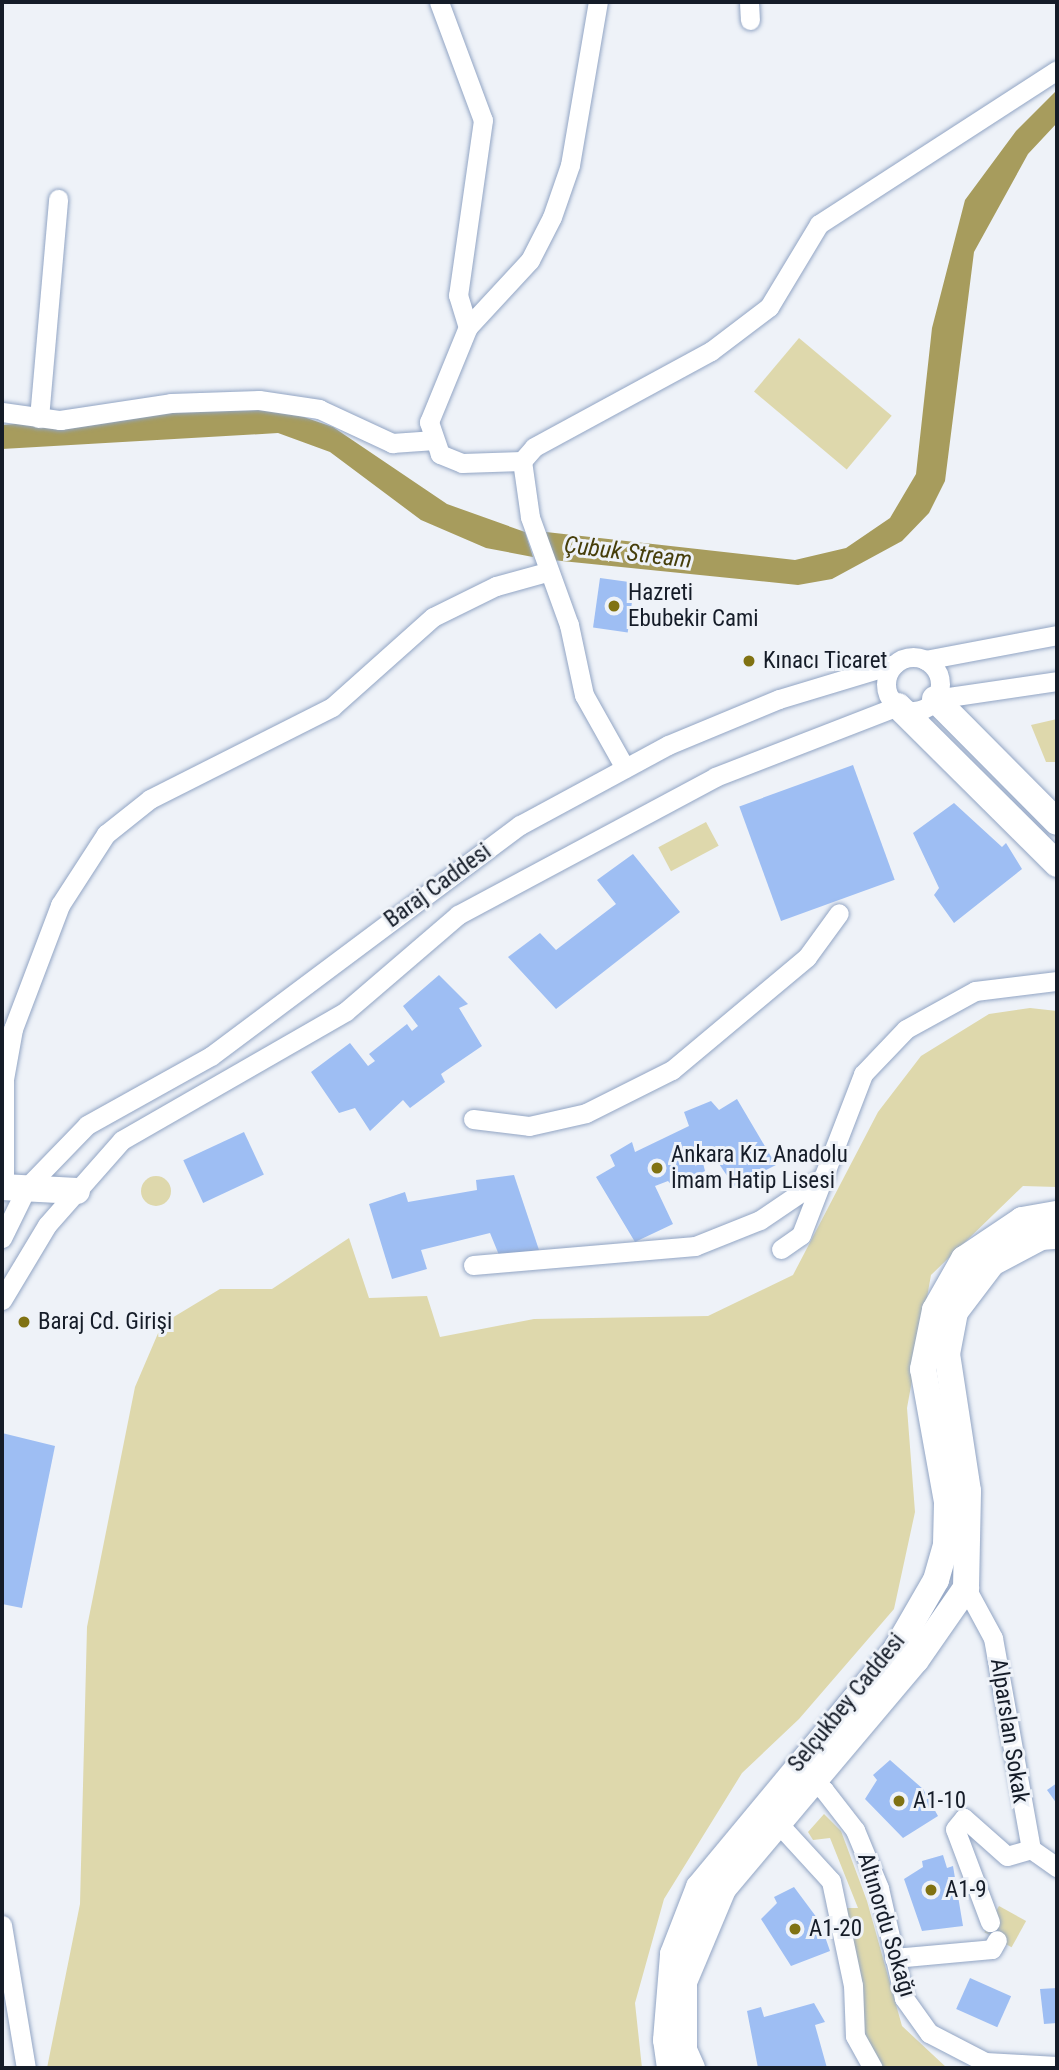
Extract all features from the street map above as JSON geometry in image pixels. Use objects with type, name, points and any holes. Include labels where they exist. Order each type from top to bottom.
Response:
[{"type":"street","points":[[439,2],[483,120],[459,282],[468,327]]},
{"type":"street","points":[[598,2],[570,165],[552,217],[530,260],[468,327],[429,422],[431,440],[440,454],[462,463],[522,461],[534,447],[711,351],[769,307],[819,224],[1057,70]]},
{"type":"street","points":[[39,418],[58,199]]},
{"type":"street","points":[[2,412],[39,418],[259,400],[318,409],[392,443],[431,440]]},
{"type":"street","points":[[522,461],[530,517],[546,569],[569,625],[584,695],[625,768]]},
{"type":"street","points":[[2,1238],[11,1187],[4,1079],[13,1029],[60,905],[106,834],[150,799],[332,707],[433,617],[496,586],[546,569]]},
{"type":"street","points":[[1057,635],[895,664],[886,686],[898,706],[1057,864]]},
{"type":"street","points":[[925,660],[940,682],[935,699]]},
{"type":"street","name":"Baraj Caddesi","points":[[11,1187],[87,1125],[211,1056],[520,825],[625,768],[779,699],[895,664]]},
{"type":"street","points":[[898,706],[922,709],[935,699],[1057,681]]},
{"type":"street","points":[[935,699],[1057,822]]},
{"type":"street","name":"Baraj Caddesi","points":[[2,1300],[47,1225],[122,1140],[346,1011],[458,915],[715,777],[898,706]]},
{"type":"street","points":[[473,1119],[529,1126],[586,1113],[672,1070],[807,957],[839,913]]},
{"type":"street","points":[[781,1249],[801,1235],[826,1176],[863,1074],[906,1029],[975,991],[1038,979],[1057,981]]},
{"type":"street","points":[[473,1265],[695,1246],[760,1220],[826,1176]]},
{"type":"street","points":[[11,1187],[77,1191]]},
{"type":"street","name":"Selçukbey Caddesi","points":[[670,2068],[666,2040],[673,1954],[699,1887],[895,1651],[936,1580],[946,1544],[947,1502],[923,1369],[935,1310],[964,1259],[1022,1220],[1057,1214]]},
{"type":"street","points":[[966,1588],[968,1491],[947,1354],[955,1312],[992,1263],[1041,1237],[1057,1237]]},
{"type":"street","name":"Selçukbey Caddesi","points":[[692,2068],[684,2050],[686,1976],[723,1889],[808,1780],[916,1660],[966,1588]]},
{"type":"street","name":"Alparslan Sokak","points":[[966,1588],[993,1638],[1031,1849]]},
{"type":"street","name":"Altınordu Sokağı","points":[[808,1780],[824,1790],[855,1830],[879,1888],[904,1998],[929,2033],[985,2062],[1057,2066]]},
{"type":"street","points":[[894,1958],[992,1948],[994,1931],[955,1829],[964,1818],[1007,1856],[1031,1849],[1057,1867]]},
{"type":"street","points":[[776,1821],[831,1881],[853,1985],[855,2036],[873,2068]]},
{"type":"street","points":[[2,1925],[26,2068]]},
{"type":"shaded area","points":[[799,338],[892,416],[847,469],[754,392]]},
{"type":"shaded area","points":[[1057,719],[1057,762],[1046,762],[1031,725]]},
{"type":"shaded area","points":[[706,822],[719,846],[671,871],[658,847]]},
{"type":"shaded area","points":[[1030,1008],[1057,1011],[1057,1187],[1023,1186],[931,1275],[907,1408],[915,1512],[894,1609],[799,1719],[742,1773],[664,1899],[635,2003],[642,2068],[47,2068],[80,1904],[87,1627],[135,1387],[162,1324],[220,1289],[272,1289],[349,1238],[369,1298],[427,1296],[440,1337],[534,1319],[708,1316],[793,1275],[878,1112],[921,1056],[989,1014]]},
{"type":"shaded area","points":[[156,1176],[162,1177],[170,1185],[170,1197],[162,1205],[156,1206],[150,1205],[142,1197],[141,1191],[142,1185],[150,1177]]},
{"type":"shaded area","points":[[824,1814],[841,1831],[867,1901],[902,2026],[947,2068],[873,2068],[856,2038],[842,1908],[858,1908],[830,1838],[813,1840],[808,1832]]},
{"type":"shaded area","points":[[999,1906],[1026,1921],[1012,1947],[984,1932]]},
{"type":"water","name":"Çubuk Stream","points":[[1057,90],[1057,123],[1028,154],[974,252],[945,481],[929,513],[902,541],[832,579],[798,585],[552,560],[546,532],[795,560],[846,548],[890,518],[916,474],[932,328],[965,200],[1016,131]]},
{"type":"water","points":[[238,407],[292,413],[333,427],[447,504],[525,532],[533,557],[486,548],[421,520],[330,452],[278,433],[2,449],[2,425]]},
{"type":"building","name":"Hazreti Ebubekir Cami","points":[[600,578],[635,583],[628,632],[593,628]]},
{"type":"building","points":[[853,765],[895,880],[781,921],[739,806]]},
{"type":"building","points":[[954,803],[1002,847],[1006,843],[1022,869],[954,923],[934,895],[939,888],[913,833]]},
{"type":"building","points":[[633,854],[680,912],[556,1009],[508,957],[540,933],[556,950],[616,904],[597,880]]},
{"type":"building","points":[[439,975],[468,1004],[459,1008],[482,1046],[441,1074],[445,1082],[410,1108],[403,1100],[370,1131],[355,1108],[339,1113],[311,1072],[350,1043],[368,1066],[375,1061],[369,1054],[407,1024],[412,1031],[418,1026],[403,1006]]},
{"type":"building","name":"Ankara Kız Anadolu İmam Hatip Lisesi","points":[[737,1099],[776,1165],[734,1186],[713,1155],[702,1159],[705,1171],[674,1188],[668,1181],[655,1186],[673,1224],[635,1242],[596,1177],[615,1166],[610,1155],[632,1142],[635,1152],[689,1126],[684,1112],[711,1101],[719,1110]]},
{"type":"building","points":[[244,1132],[264,1175],[203,1203],[183,1160]]},
{"type":"building","points":[[514,1175],[539,1250],[499,1255],[490,1233],[421,1250],[427,1269],[392,1279],[369,1204],[405,1192],[408,1202],[477,1190],[476,1180]]},
{"type":"building","points":[[2,1433],[55,1446],[22,1608],[2,1604]]},
{"type":"building","name":"A1-10","points":[[890,1760],[923,1789],[938,1816],[903,1838],[865,1799],[877,1780],[873,1775]]},
{"type":"building","points":[[1057,1783],[1057,1804],[1047,1790]]},
{"type":"building","name":"A1-9","points":[[943,1855],[947,1868],[953,1866],[963,1926],[922,1931],[904,1879],[923,1867],[922,1861]]},
{"type":"building","name":"A1-20","points":[[794,1887],[820,1922],[830,1951],[791,1966],[761,1919],[777,1903],[774,1897]]},
{"type":"building","points":[[970,1978],[1011,1996],[997,2027],[956,2009]]},
{"type":"building","points":[[1057,1988],[1057,2023],[1044,2024],[1040,1989]]},
{"type":"building","points":[[814,2003],[825,2022],[815,2025],[827,2068],[758,2068],[747,2011],[761,2007],[764,2017]]},
{"type":"place","name":"Hazreti Ebubekir Cami","points":[[614,606]]},
{"type":"place","name":"Kınacı Ticaret","points":[[749,661]]},
{"type":"place","name":"Ankara Kız Anadolu İmam Hatip Lisesi","points":[[657,1168]]},
{"type":"place","name":"Baraj Cd. Girişi","points":[[24,1322]]},
{"type":"place","name":"A1-10","points":[[899,1801]]},
{"type":"place","name":"A1-9","points":[[931,1890]]},
{"type":"place","name":"A1-20","points":[[795,1929]]}]
